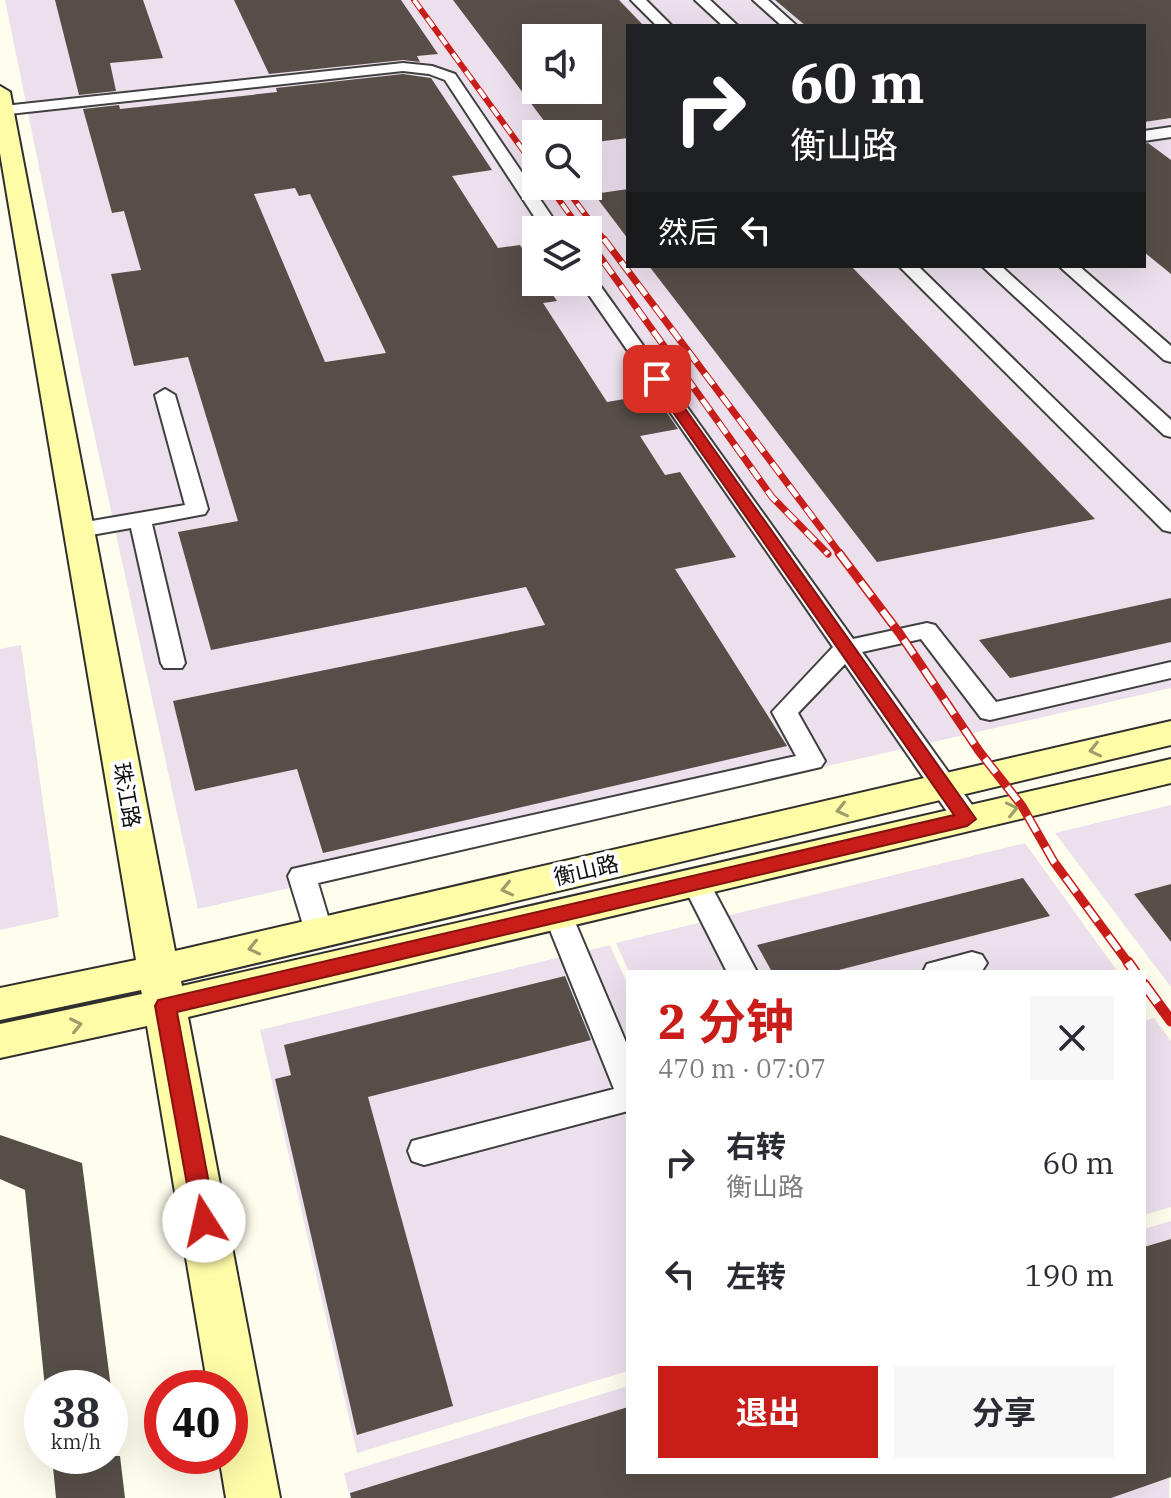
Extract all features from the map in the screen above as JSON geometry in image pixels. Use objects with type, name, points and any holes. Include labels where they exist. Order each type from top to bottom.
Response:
[{"type":"street","points":[[638,0],[663,24]]},
{"type":"street","points":[[702,0],[729,24]]},
{"type":"street","points":[[760,0],[788,24]]},
{"type":"street","points":[[1,105],[403,67],[432,70],[450,77],[543,216]]},
{"type":"street","name":"珠江路","points":[[1,105],[253,1498]]},
{"type":"street","points":[[1146,136],[1171,132]]},
{"type":"street","points":[[910,268],[1171,525]]},
{"type":"street","points":[[993,268],[1171,431]]},
{"type":"street","points":[[1070,268],[1171,356]]},
{"type":"street","points":[[599,296],[967,819]]},
{"type":"street","points":[[80,530],[197,509],[165,395]]},
{"type":"street","points":[[140,520],[173,663]]},
{"type":"street","points":[[318,933],[302,876],[812,761],[785,712],[846,648],[927,630],[990,712],[1171,670]]},
{"type":"street","name":"衡山路","points":[[0,1041],[318,933],[1171,733]]},
{"type":"street","name":"衡山路","points":[[0,1004],[161,988],[558,915],[1171,771]]},
{"type":"street","points":[[696,883],[741,970]]},
{"type":"street","points":[[558,915],[626,1080]]},
{"type":"street","points":[[946,970],[972,963]]},
{"type":"street","points":[[424,1151],[626,1099]]},
{"type":"shaded area","points":[[5,0],[1171,0],[1171,688],[198,909],[83,383]]},
{"type":"shaded area","points":[[21,645],[59,917],[0,930],[0,649]]},
{"type":"shaded area","points":[[1171,805],[1171,987],[1055,833]]},
{"type":"shaded area","points":[[1025,843],[1117,970],[628,970],[616,943]]},
{"type":"shaded area","points":[[610,945],[626,981],[626,1372],[357,1453],[260,1030]]},
{"type":"shaded area","points":[[1154,1018],[1171,1041],[1171,1207],[1146,1214],[1146,1020]]},
{"type":"shaded area","points":[[1171,1221],[1169,1498],[350,1498],[344,1473],[626,1387],[626,1474],[1146,1474],[1146,1228]]},
{"type":"building","points":[[55,0],[143,0],[163,58],[110,63],[116,91],[79,95]]},
{"type":"building","points":[[234,0],[401,0],[438,54],[417,56],[420,62],[403,60],[269,74]]},
{"type":"building","points":[[453,0],[619,0],[642,24],[626,24],[626,138],[602,141],[602,120],[543,120],[531,104],[602,104],[602,24],[522,24],[522,92]]},
{"type":"building","points":[[775,0],[1171,0],[1171,118],[1146,122],[1146,24],[804,24]]},
{"type":"building","points":[[403,74],[431,78],[492,170],[452,176],[498,248],[520,245],[522,248],[522,296],[554,296],[557,301],[543,303],[607,402],[654,394],[678,429],[640,436],[665,475],[680,472],[736,557],[675,569],[787,746],[323,853],[297,769],[195,791],[173,701],[545,625],[526,587],[211,650],[178,532],[238,521],[188,357],[134,366],[111,274],[141,270],[124,211],[112,213],[83,109],[119,105],[120,109],[277,92],[276,88]],"holes":[[[295,188],[299,196],[310,194],[386,353],[325,362],[254,194]]]},
{"type":"building","points":[[1146,144],[1171,160],[1171,274],[1146,254]]},
{"type":"building","points":[[626,189],[626,236],[599,200],[602,200],[602,193]]},
{"type":"building","points":[[651,268],[853,268],[1095,519],[877,562]]},
{"type":"building","points":[[1171,598],[1171,642],[1010,678],[979,640]]},
{"type":"building","points":[[1023,878],[1050,916],[839,970],[771,970],[757,945]]},
{"type":"building","points":[[1171,884],[1171,942],[1134,894]]},
{"type":"building","points":[[565,976],[591,1040],[368,1097],[453,1406],[357,1435],[275,1079],[291,1075],[284,1045]]},
{"type":"building","points":[[0,1135],[82,1163],[109,1370],[43,1370],[25,1190],[0,1179]]},
{"type":"building","points":[[1171,1239],[1171,1477],[1111,1498],[351,1498],[350,1493],[626,1408],[626,1474],[1146,1474],[1146,1246]]},
{"type":"building","points":[[54,1474],[122,1474],[125,1498],[56,1498]]},
{"type":"railway","points":[[414,0],[522,149]]},
{"type":"railway","points":[[559,200],[571,216]]},
{"type":"railway","points":[[574,200],[605,241]]},
{"type":"railway","points":[[604,239],[841,555]]},
{"type":"railway","points":[[602,260],[772,497],[828,554]]},
{"type":"railway","points":[[839,553],[900,634],[979,751],[1022,806],[1054,862],[1129,964]]},
{"type":"railway","points":[[1128,962],[1134,970]]},
{"type":"railway","points":[[1146,987],[1171,1021]]},
{"type":"route","points":[[204,1221],[165,1006],[967,819],[657,379]]}]
